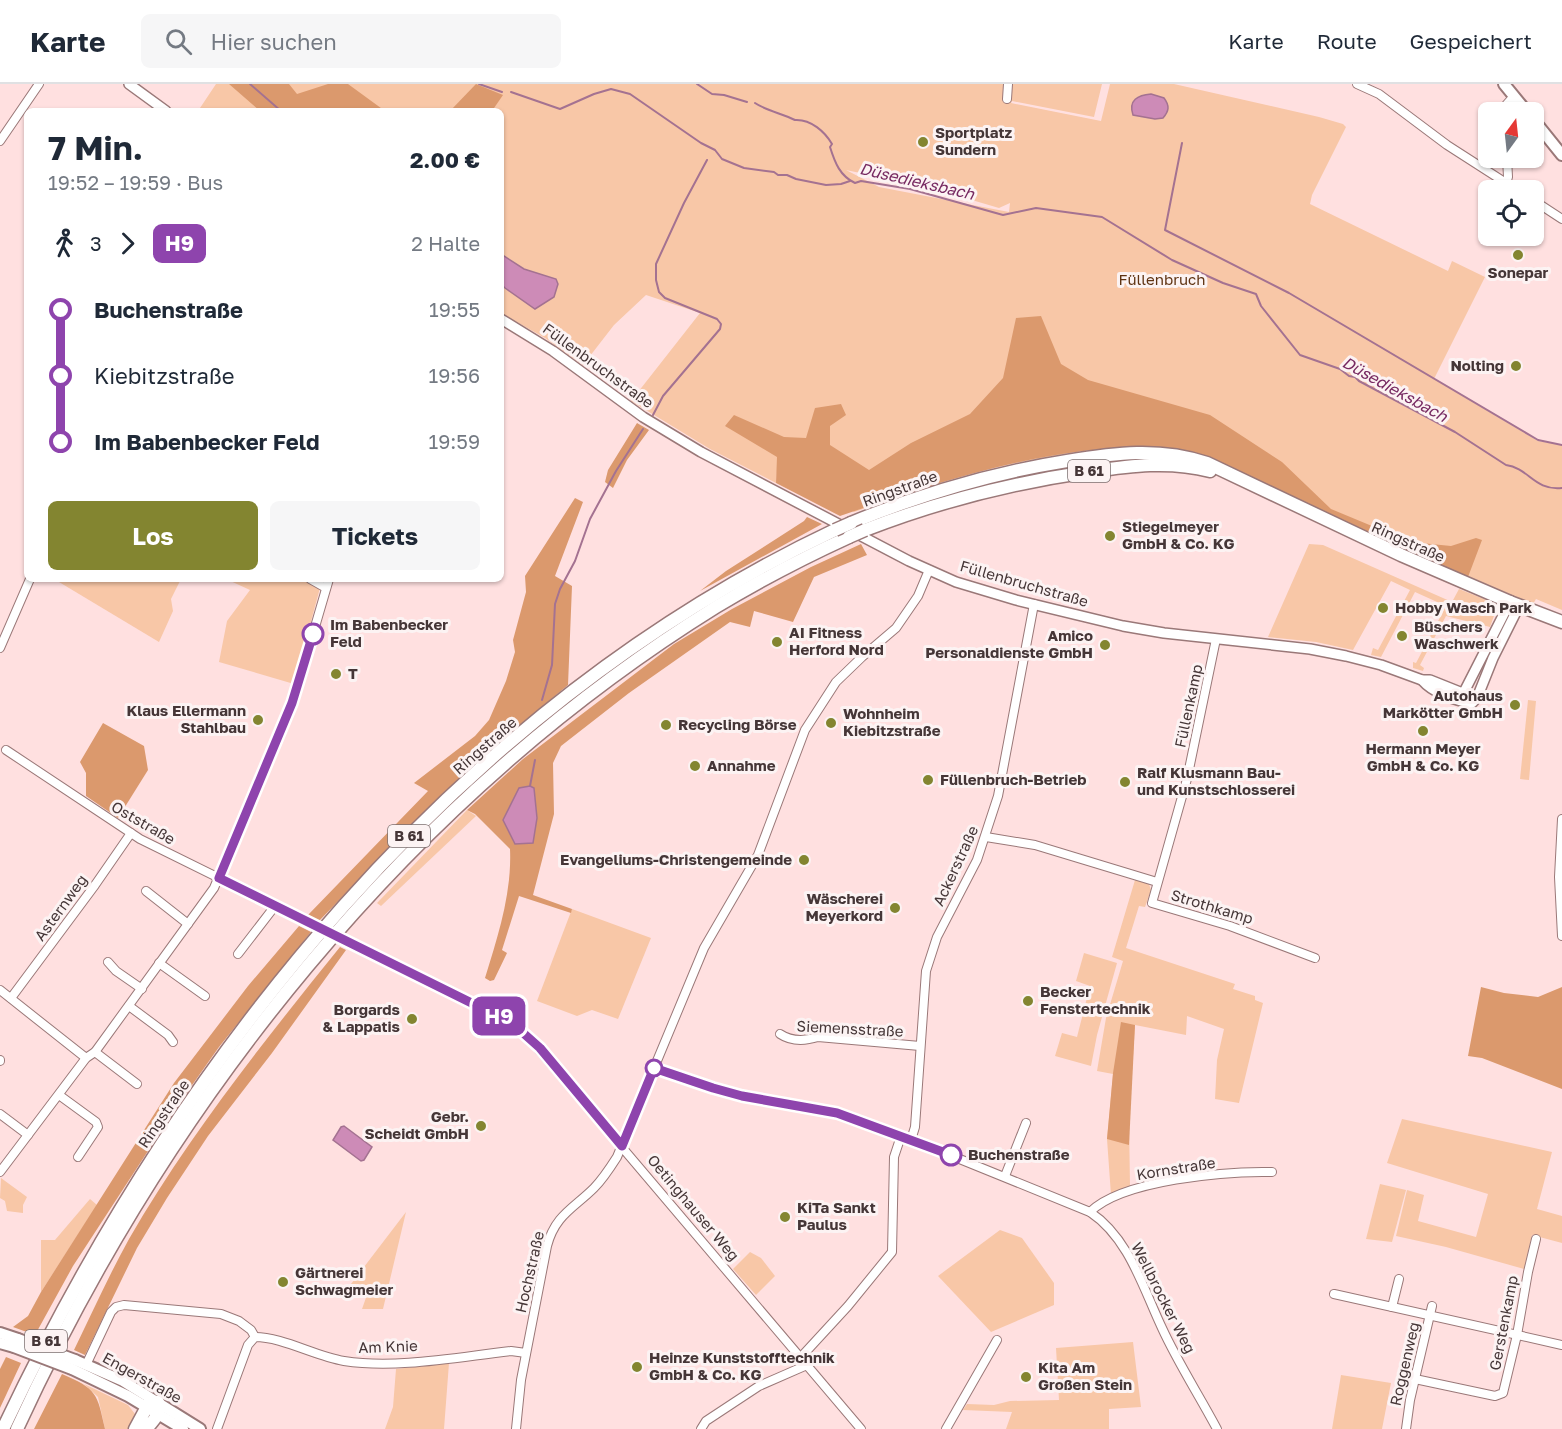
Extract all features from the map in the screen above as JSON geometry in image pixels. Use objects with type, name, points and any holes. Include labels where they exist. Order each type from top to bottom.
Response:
[{"type":"main road","points":[[1504,84],[1519,102]]},
{"type":"main road","points":[[1544,133],[1562,155]]},
{"type":"main road","name":"Ringstraße","points":[[3,1429],[44,1344],[73,1291],[158,1149],[245,1027],[306,950],[369,878],[483,765],[598,672],[666,624],[780,556],[927,493],[974,480],[1042,465],[1123,453],[1160,452],[1191,457],[1207,463],[1401,555],[1562,622]]},
{"type":"main road","name":"Ringstraße","points":[[17,1429],[56,1348],[103,1262],[149,1187],[197,1113],[279,1002],[375,890],[440,823],[536,737],[606,682],[717,606],[795,563],[845,529],[865,530],[977,493],[1049,477],[1119,467],[1150,464],[1187,466],[1245,482]]},
{"type":"main road","name":"Engerstraße","points":[[0,1333],[16,1343],[78,1364],[116,1389],[200,1429]]},
{"type":"main road","name":"Engerstraße","points":[[0,1343],[16,1343]]},
{"type":"main road","points":[[135,1429],[154,1407]]},
{"type":"main road","points":[[146,1429],[154,1407]]},
{"type":"main road","name":"Engerstraße","points":[[154,1407],[183,1429]]},
{"type":"main road","points":[[24,1415],[24,1429]]},
{"type":"street","points":[[0,141],[39,84]]},
{"type":"street","points":[[129,84],[162,108]]},
{"type":"street","points":[[1007,99],[1008,84]]},
{"type":"street","points":[[1357,84],[1386,99],[1447,145],[1500,180]]},
{"type":"street","points":[[1509,102],[1514,96]]},
{"type":"street","points":[[1544,207],[1562,219]]},
{"type":"street","name":"Füllenbruchstraße","points":[[504,321],[553,351],[643,417],[701,452],[845,529],[929,570],[985,591],[1123,626],[1310,649],[1382,665],[1422,680],[1430,680],[1460,693],[1464,692]]},
{"type":"street","name":"Hochstraße","points":[[516,1429],[526,1353],[549,1237],[564,1213],[593,1189],[607,1173],[622,1146],[704,948],[758,855],[805,730],[836,682],[896,628],[918,596],[929,570]]},
{"type":"street","points":[[0,648],[29,582]]},
{"type":"street","points":[[315,582],[326,588]]},
{"type":"street","points":[[0,1172],[86,1058],[95,1052],[142,989],[219,878],[292,703],[328,582]]},
{"type":"street","name":"Ackerstraße","points":[[911,1140],[915,1127],[926,971],[932,948],[986,837],[1004,769],[1034,604]]},
{"type":"street","points":[[1515,604],[1477,698],[1472,703],[1464,692],[1515,604]]},
{"type":"street","name":"Füllenkamp","points":[[1157,882],[1187,779],[1216,639]]},
{"type":"street","name":"Füllenbruchstraße","points":[[1422,680],[1428,687],[1461,702],[1472,703]]},
{"type":"street","name":"Oststraße","points":[[3,747],[131,833],[302,919]]},
{"type":"street","points":[[1562,819],[1559,877],[1562,936]]},
{"type":"street","name":"Asternweg","points":[[11,998],[131,833]]},
{"type":"street","name":"Strothkamp","points":[[986,837],[1035,845],[1157,882],[1152,900],[1154,904],[1230,926],[1315,958]]},
{"type":"street","points":[[146,891],[188,924]]},
{"type":"street","points":[[238,954],[275,906]]},
{"type":"street","name":"Oetinghauser Weg","points":[[302,919],[512,1023],[540,1048],[861,1429]]},
{"type":"street","points":[[108,962],[116,971],[142,989]]},
{"type":"street","points":[[159,963],[205,996]]},
{"type":"street","points":[[0,990],[86,1058]]},
{"type":"street","points":[[129,1006],[168,1035],[173,1042]]},
{"type":"street","name":"Siemensstraße","points":[[780,1034],[787,1039],[807,1040],[818,1037],[920,1046]]},
{"type":"street","points":[[95,1052],[137,1084]]},
{"type":"street","name":"Wellbrocker Weg","points":[[654,1068],[742,1096],[837,1113],[1005,1176],[1090,1212],[1106,1224],[1135,1268],[1162,1328],[1217,1429]]},
{"type":"street","points":[[59,1095],[96,1122],[98,1127],[78,1157]]},
{"type":"street","points":[[0,1114],[28,1135]]},
{"type":"street","points":[[1005,1176],[1026,1123]]},
{"type":"street","points":[[801,1358],[848,1306],[891,1252],[894,1157],[901,1136]]},
{"type":"street","name":"Kornstraße","points":[[1090,1212],[1105,1200],[1132,1189],[1178,1180],[1272,1172]]},
{"type":"street","name":"Gerstenkamp","points":[[1415,1379],[1499,1395],[1505,1389],[1536,1239]]},
{"type":"street","points":[[1392,1307],[1399,1279]]},
{"type":"street","points":[[1334,1294],[1562,1345]]},
{"type":"street","name":"Am Knie","points":[[78,1364],[111,1312],[116,1307],[124,1305],[221,1314],[239,1321],[251,1330],[255,1337],[277,1341],[328,1358],[362,1363],[391,1363],[511,1351],[526,1353]]},
{"type":"street","name":"Roggenweg","points":[[1406,1429],[1432,1306]]},
{"type":"street","points":[[217,1429],[248,1345],[255,1337]]},
{"type":"street","points":[[946,1429],[997,1340]]},
{"type":"street","points":[[701,1429],[706,1421],[759,1386],[807,1365]]},
{"type":"green space","name":"Füllenbruch","points":[[216,84],[1102,84],[1094,117],[1012,101],[1011,103],[1101,121],[1110,84],[1174,84],[1343,124],[1346,127],[1312,195],[1310,204],[1448,271],[1452,261],[1485,277],[1434,379],[1538,441],[1562,445],[1562,610],[1536,599],[1533,604],[1365,532],[1229,465],[1092,449],[1010,464],[957,477],[854,512],[778,458],[776,483],[710,449],[631,401],[700,313],[646,295],[614,325],[583,365],[545,338],[504,315],[504,108],[200,108]],"holes":[[[846,170],[931,188],[999,208],[1010,203],[1009,212],[879,187]]]},
{"type":"green space","points":[[1309,544],[1323,545],[1452,602],[1459,589],[1489,601],[1496,610],[1490,627],[1446,616],[1420,665],[1424,668],[1423,671],[1413,668],[1413,662],[1416,663],[1446,606],[1415,592],[1381,657],[1371,655],[1373,648],[1378,650],[1410,590],[1391,581],[1353,650],[1316,642],[1268,637]]},
{"type":"green space","points":[[59,582],[180,582],[171,599],[173,611],[159,642]]},
{"type":"green space","points":[[233,582],[309,582],[320,588],[294,684],[219,662],[227,621],[250,590]]},
{"type":"green space","points":[[1528,700],[1536,701],[1529,780],[1520,779]]},
{"type":"green space","points":[[467,810],[476,816],[381,906],[377,903]]},
{"type":"green space","points":[[1135,880],[1149,884],[1151,890],[1145,907],[1139,906],[1126,948],[1235,984],[1233,989],[1255,996],[1255,1000],[1263,1003],[1239,1103],[1215,1099],[1217,1060],[1224,1029],[1187,1016],[1186,1035],[1135,1025],[1129,1120],[1130,1187],[1111,1195],[1107,1139],[1113,1074],[1097,1071],[1106,1018],[1123,961],[1112,957]]},
{"type":"green space","points":[[572,909],[651,938],[618,1019],[592,1010],[577,1016],[537,1001]]},
{"type":"green space","points":[[1084,953],[1117,963],[1091,1066],[1055,1056],[1062,1033],[1077,1037],[1090,986],[1076,981]]},
{"type":"green space","points":[[1402,1119],[1552,1152],[1537,1209],[1562,1216],[1562,1243],[1532,1235],[1524,1269],[1446,1247],[1396,1236],[1407,1190],[1424,1195],[1418,1221],[1476,1237],[1488,1194],[1387,1163]]},
{"type":"green space","points":[[1,1178],[27,1197],[23,1205],[23,1213],[7,1211],[5,1201],[0,1198]]},
{"type":"green space","points":[[1380,1184],[1406,1190],[1392,1242],[1366,1239]]},
{"type":"green space","points":[[90,1199],[97,1205],[41,1292],[41,1240],[55,1240]]},
{"type":"green space","points":[[406,1212],[383,1309],[362,1309],[368,1292],[351,1284]]},
{"type":"green space","points":[[1000,1230],[1022,1238],[1054,1283],[1054,1305],[991,1332],[938,1276]]},
{"type":"green space","points":[[750,1252],[761,1258],[775,1276],[756,1295],[733,1269]]},
{"type":"green space","points":[[1133,1342],[1141,1407],[1109,1409],[1109,1429],[1006,1429],[1012,1412],[963,1410],[967,1404],[994,1405],[1010,1401],[1059,1400],[1056,1348]]},
{"type":"green space","points":[[449,1363],[444,1429],[385,1429],[393,1407],[396,1369]]},
{"type":"green space","points":[[1341,1375],[1391,1383],[1382,1429],[1332,1429]]},
{"type":"green space","points":[[84,1384],[128,1405],[135,1414],[132,1427],[105,1429],[98,1397]]},
{"type":"shaded area","points":[[229,84],[289,84],[297,94],[328,84],[348,84],[381,108],[257,108]]},
{"type":"shaded area","points":[[476,84],[503,95],[494,108],[453,108]]},
{"type":"shaded area","points":[[1151,94],[1164,98],[1166,101],[1168,108],[1163,118],[1133,115],[1132,106],[1135,99]]},
{"type":"shaded area","points":[[504,256],[524,269],[556,279],[558,284],[554,297],[535,309],[505,288]]},
{"type":"shaded area","points":[[1041,316],[1061,364],[1088,380],[1210,415],[1282,462],[1331,509],[1396,536],[1421,543],[1451,546],[1476,538],[1482,540],[1468,577],[1193,455],[1171,450],[1148,447],[1108,449],[1030,460],[953,479],[840,516],[776,483],[777,457],[725,426],[734,415],[784,437],[806,438],[815,408],[841,404],[846,415],[830,426],[830,445],[869,470],[911,443],[970,414],[1003,378],[1016,318]]},
{"type":"shaded area","points":[[637,423],[649,430],[627,460],[613,488],[605,482],[608,470]]},
{"type":"shaded area","points":[[575,498],[583,502],[555,576],[572,586],[568,685],[440,796],[319,921],[308,915],[428,791],[414,783],[475,736],[489,720],[506,681],[515,652],[513,640],[526,592],[525,576]]},
{"type":"shaded area","points":[[807,517],[822,524],[700,591],[726,571]]},
{"type":"shaded area","points":[[861,544],[867,555],[814,577],[793,622],[754,611],[750,627],[730,622],[629,693],[561,746],[553,763],[554,814],[533,895],[572,909],[571,913],[519,896],[502,950],[507,953],[494,980],[490,981],[485,978],[506,898],[510,849],[475,814],[467,810],[523,759],[674,644],[732,609],[811,567]],"holes":[[[519,788],[534,788],[537,818],[503,820]]]},
{"type":"shaded area","points":[[103,723],[144,746],[148,770],[118,818],[86,796],[86,773],[80,762]]},
{"type":"shaded area","points":[[530,786],[534,788],[537,818],[533,843],[515,844],[503,820],[519,788]]},
{"type":"shaded area","points":[[299,926],[311,932],[219,1047],[178,1105],[73,1266],[35,1335],[13,1327],[28,1316],[174,1083],[248,986]]},
{"type":"shaded area","points":[[340,947],[346,950],[272,1053],[208,1136],[167,1198],[137,1248],[85,1355],[74,1350],[129,1239],[152,1200],[202,1125]]},
{"type":"shaded area","points":[[1481,987],[1504,993],[1538,997],[1562,987],[1562,1089],[1482,1058],[1468,1056]]},
{"type":"shaded area","points":[[1121,1022],[1135,1025],[1129,1145],[1107,1139],[1113,1073]]},
{"type":"shaded area","points":[[344,1126],[372,1147],[364,1160],[361,1161],[333,1140]]},
{"type":"shaded area","points":[[6,1357],[21,1363],[0,1408],[0,1369]]},
{"type":"shaded area","points":[[62,1374],[82,1384],[94,1394],[100,1407],[105,1429],[34,1429]]},
{"type":"waterway","points":[[250,84],[278,108]]},
{"type":"waterway","points":[[479,84],[502,92]]},
{"type":"waterway","name":"Düsedieksbach","points":[[697,84],[712,94],[747,102]]},
{"type":"waterway","points":[[511,92],[560,109],[611,89],[630,94],[701,143],[715,150],[722,159],[744,168],[774,172],[778,175],[787,175],[826,185],[850,181]]},
{"type":"waterway","name":"Düsedieksbach","points":[[755,103],[817,127],[832,144],[830,147],[834,158],[845,177],[855,183],[861,181],[910,189],[1003,215],[1036,208],[1102,217],[1172,260],[1223,283],[1256,294],[1261,306],[1300,355],[1340,369],[1349,376],[1355,377],[1455,432],[1506,465],[1521,470],[1538,483],[1552,488],[1562,488]]},
{"type":"waterway","points":[[1182,143],[1165,230],[1289,293],[1538,440],[1562,445]]},
{"type":"waterway","points":[[653,415],[663,396],[720,329],[721,324],[717,319],[665,298],[659,292],[656,280],[656,264],[707,160]]},
{"type":"waterway","points":[[542,700],[552,665],[555,604],[560,589],[575,561],[590,519],[616,471],[643,429]]},
{"type":"waterway","points":[[530,786],[535,760]]},
{"type":"bus line","name":"H9","points":[[313,634],[292,703],[219,878],[512,1023],[540,1048],[622,1146],[654,1068],[742,1096],[837,1113],[951,1155]]},
{"type":"place","name":"Sportplatz Sundern","points":[[923,142]]},
{"type":"place","name":"Sonepar","points":[[1518,255]]},
{"type":"place","name":"Nolting","points":[[1516,366]]},
{"type":"place","name":"Stiegelmeyer GmbH & Co. KG","points":[[1110,536]]},
{"type":"place","name":"Hobby Wasch Park","points":[[1383,608]]},
{"type":"place","name":"Im Babenbecker Feld","points":[[313,634]]},
{"type":"place","name":"Büschers Waschwerk","points":[[1402,636]]},
{"type":"place","name":"AI Fitness Herford Nord","points":[[777,642]]},
{"type":"place","name":"Amico Personaldienste GmbH","points":[[1105,645]]},
{"type":"place","name":"T","points":[[336,674]]},
{"type":"place","name":"Autohaus Markötter GmbH","points":[[1515,705]]},
{"type":"place","name":"Klaus Ellermann Stahlbau","points":[[258,720]]},
{"type":"place","name":"Wohnheim Kiebitzstraße","points":[[831,723]]},
{"type":"place","name":"Recycling Börse","points":[[666,725]]},
{"type":"place","name":"Hermann Meyer GmbH & Co. KG","points":[[1423,731]]},
{"type":"place","name":"Annahme","points":[[695,766]]},
{"type":"place","name":"Füllenbruch-Betrieb","points":[[928,780]]},
{"type":"place","name":"Ralf Klusmann Bau- und Kunstschlosserei","points":[[1125,782]]},
{"type":"place","name":"Evangeliums-Christengemeinde","points":[[804,860]]},
{"type":"place","name":"Wäscherei Meyerkord","points":[[895,908]]},
{"type":"place","name":"Becker Fenstertechnik","points":[[1028,1001]]},
{"type":"place","name":"Borgards & Lappatis","points":[[412,1019]]},
{"type":"place","name":"Gebr. Scheidt GmbH","points":[[481,1126]]},
{"type":"place","name":"Buchenstraße","points":[[951,1155]]},
{"type":"place","name":"KiTa Sankt Paulus","points":[[785,1217]]},
{"type":"place","name":"Gärtnerei Schwagmeier","points":[[283,1282]]},
{"type":"place","name":"Heinze Kunststofftechnik GmbH & Co. KG","points":[[637,1367]]},
{"type":"place","name":"Kita Am Großen Stein","points":[[1026,1377]]}]
